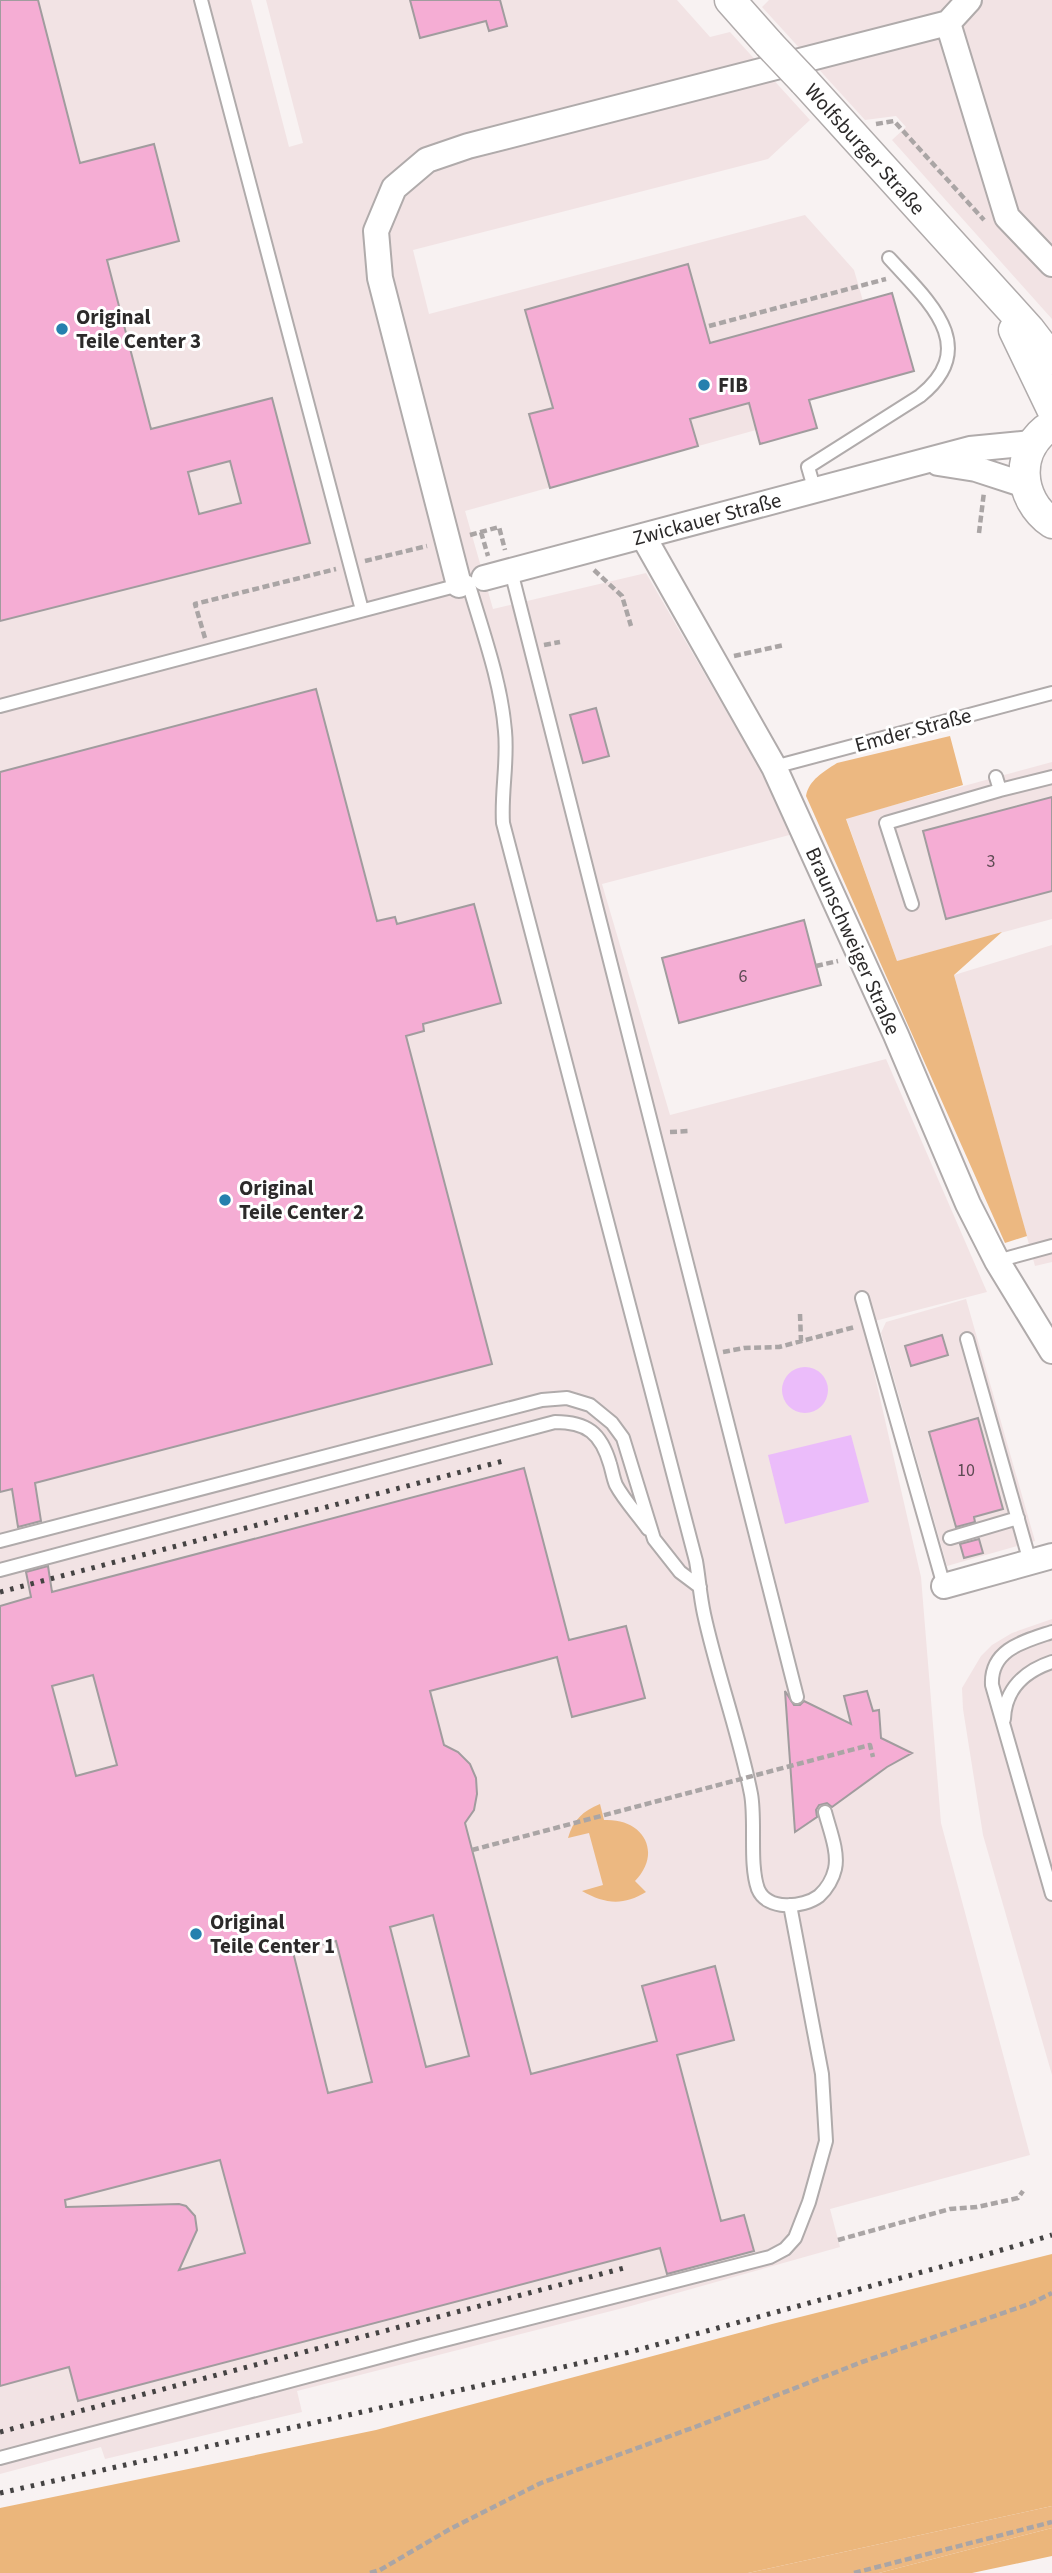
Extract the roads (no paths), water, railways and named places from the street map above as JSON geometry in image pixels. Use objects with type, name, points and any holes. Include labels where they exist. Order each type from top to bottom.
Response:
[{"type":"street","name":"Wolfsburger Straße","points":[[730,0],[1029,330],[1052,359]]},
{"type":"street","points":[[470,582],[459,537],[380,278],[376,231],[394,188],[427,160],[468,146],[948,23],[969,0]]},
{"type":"street","points":[[948,23],[1007,217],[1052,264]]},
{"type":"street","name":"Wolfsburger Straße","points":[[999,298],[1052,409]]},
{"type":"street","points":[[1042,434],[1025,464],[1025,485],[1034,506],[1052,523]]},
{"type":"street","name":"Zwickauer Straße","points":[[470,582],[970,449],[1042,434]]},
{"type":"street","name":"Zwickauer Straße","points":[[930,461],[976,468],[1025,485]]},
{"type":"street","name":"Braunschweiger Straße","points":[[643,536],[774,767],[968,1204],[997,1261],[1052,1351]]},
{"type":"street","points":[[944,1586],[1041,1559]]},
{"type":"lane","points":[[201,0],[362,610]]},
{"type":"lane","points":[[815,491],[808,467],[920,396],[933,385],[943,371],[948,355],[947,337],[942,321],[890,258]]},
{"type":"lane","points":[[511,571],[797,1698]]},
{"type":"lane","points":[[0,706],[470,582],[505,729],[506,760],[501,795],[503,823],[696,1561],[703,1612],[751,1795],[757,1887],[763,1897],[775,1903],[790,1905],[820,1895],[831,1882],[836,1866],[825,1812]]},
{"type":"lane","name":"Emder Straße","points":[[774,767],[1052,692]]},
{"type":"lane","points":[[912,904],[887,823],[998,783],[1052,777]]},
{"type":"lane","points":[[997,1261],[1052,1246]]},
{"type":"lane","points":[[862,1298],[944,1586]]},
{"type":"lane","points":[[967,1339],[1018,1518],[1041,1559]]},
{"type":"lane","points":[[0,1541],[542,1400],[567,1398],[590,1405],[612,1423],[623,1438],[654,1539]]},
{"type":"lane","points":[[0,1570],[555,1422],[574,1422],[587,1428],[598,1438],[605,1448],[616,1484],[680,1572],[700,1587]]},
{"type":"lane","points":[[950,1538],[1018,1518]]},
{"type":"lane","points":[[1052,1632],[1019,1643],[1004,1652],[991,1675],[1052,1894]]},
{"type":"lane","points":[[1004,1727],[1004,1708],[1011,1691],[1023,1676],[1038,1666],[1052,1662]]},
{"type":"lane","points":[[0,2458],[770,2257],[785,2249],[795,2238],[803,2218],[827,2141],[822,2074],[790,1905]]},
{"type":"railway","points":[[0,1592],[507,1460]]},
{"type":"railway","points":[[0,2493],[630,2352],[1052,2235]]},
{"type":"railway","points":[[0,2432],[624,2268]]},
{"type":"place","name":"Original Teile Center 3","points":[[62,329]]},
{"type":"place","name":"FIB","points":[[704,385]]},
{"type":"place","name":"Original Teile Center 2","points":[[225,1200]]},
{"type":"place","name":"Original Teile Center 1","points":[[196,1934]]}]
